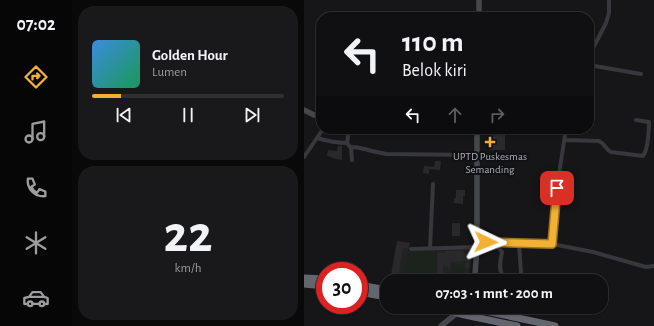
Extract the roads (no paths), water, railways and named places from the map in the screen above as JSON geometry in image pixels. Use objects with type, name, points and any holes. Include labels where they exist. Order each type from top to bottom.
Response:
[{"type":"highway","points":[[304,278],[316,279]]},
{"type":"highway","points":[[304,284],[316,285]]},
{"type":"highway","points":[[368,287],[380,289]]},
{"type":"highway","points":[[368,294],[380,296]]},
{"type":"highway","points":[[478,314],[517,326]]},
{"type":"highway","points":[[489,314],[555,326]]},
{"type":"main road","points":[[479,0],[479,12]]},
{"type":"main road","points":[[304,110],[316,115]]},
{"type":"main road","points":[[475,274],[477,244],[477,134]]},
{"type":"main road","points":[[441,326],[456,314]]},
{"type":"street","points":[[594,46],[606,23],[610,0]]},
{"type":"street","points":[[594,66],[641,74]]},
{"type":"street","points":[[565,140],[599,141],[609,152],[643,156],[645,154],[648,138],[649,122],[636,120]]},
{"type":"street","points":[[304,157],[320,134]]},
{"type":"street","points":[[347,143],[348,134]]},
{"type":"street","points":[[552,244],[559,174],[566,134]]},
{"type":"street","points":[[317,138],[330,142],[347,143],[351,147],[386,154],[477,155]]},
{"type":"street","points":[[351,147],[352,160]]},
{"type":"street","points":[[430,248],[433,184]]},
{"type":"street","points":[[411,250],[494,242],[552,244],[593,252],[646,267],[654,266]]},
{"type":"street","points":[[494,242],[502,252],[500,267],[500,272],[502,274]]},
{"type":"street","points":[[519,243],[521,273]]},
{"type":"place","name":"UPTD Puskesmas Semanding","points":[[490,142]]}]
